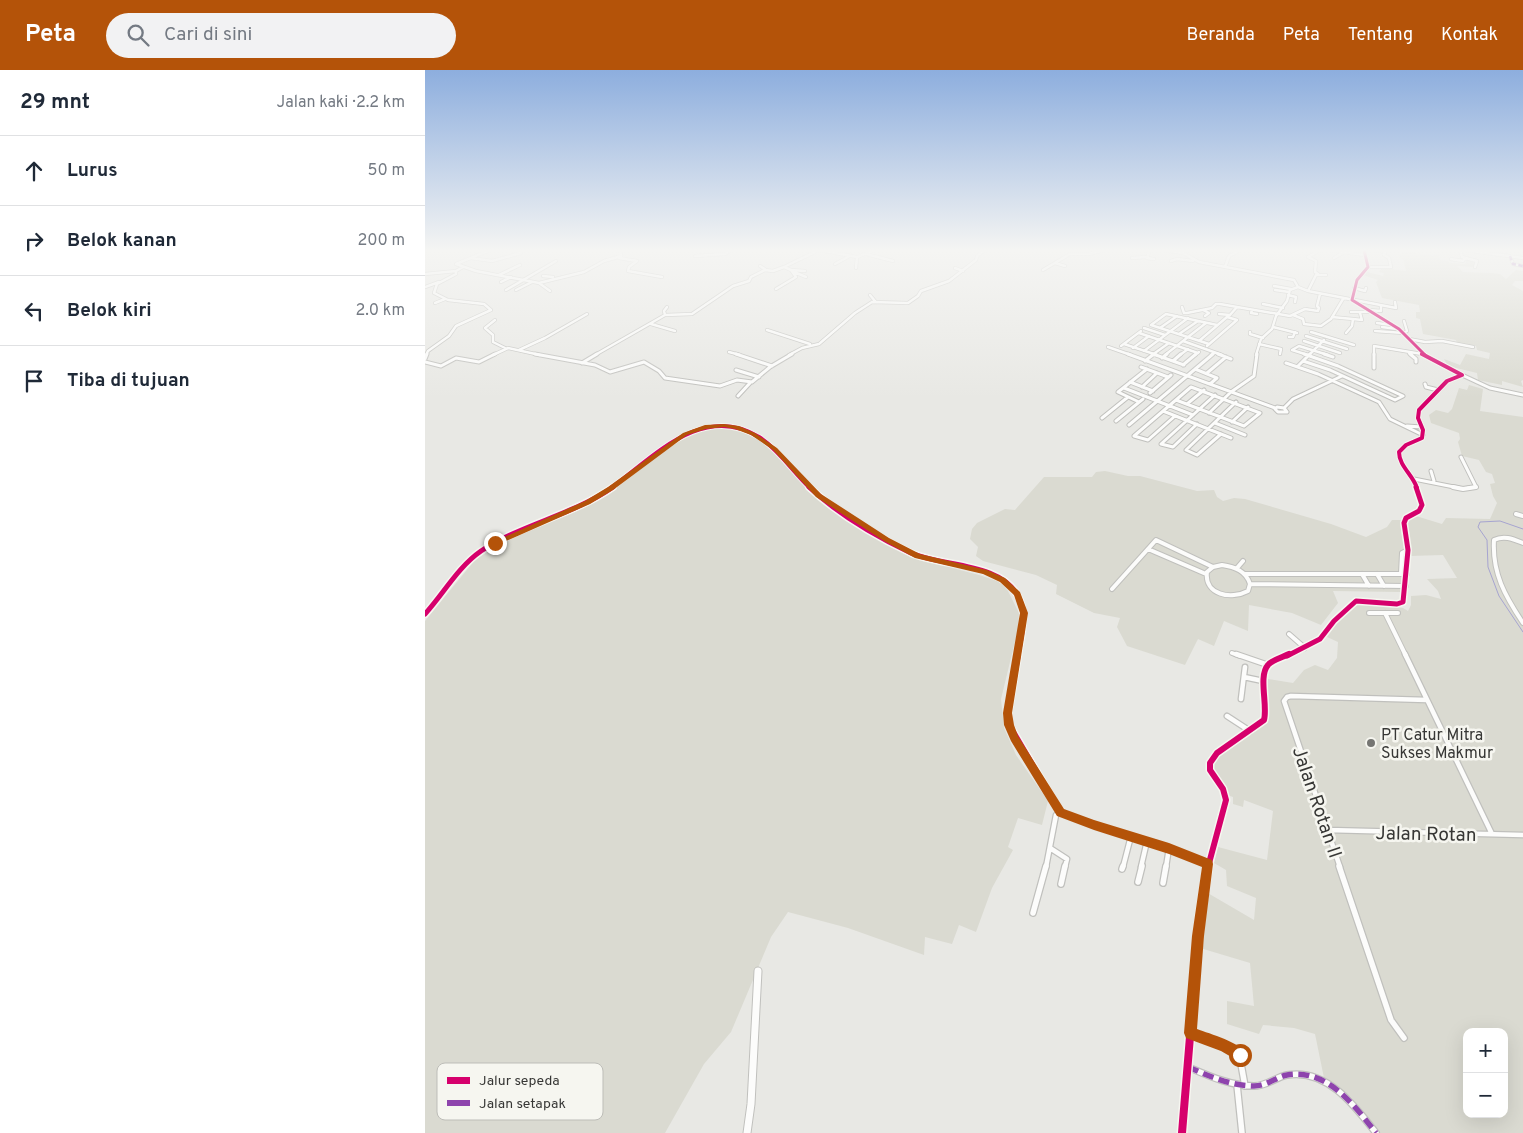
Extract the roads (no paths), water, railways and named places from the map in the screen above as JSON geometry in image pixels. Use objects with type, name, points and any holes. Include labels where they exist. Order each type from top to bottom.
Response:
[{"type":"street","points":[[435,303],[443,300]]},
{"type":"street","points":[[450,300],[483,304],[491,310],[456,326],[449,336],[428,351],[425,360],[441,366],[456,358],[480,362],[506,348]]},
{"type":"street","points":[[582,363],[641,326],[649,324],[665,315],[692,314],[713,300]]},
{"type":"street","points":[[767,330],[810,344],[819,344],[855,313],[875,301],[909,303],[914,300]]},
{"type":"street","points":[[1209,413],[1231,392],[1254,376],[1259,344],[1273,327],[1277,314],[1283,308],[1287,300]]},
{"type":"street","points":[[1181,307],[1185,313],[1203,310],[1218,304],[1290,316],[1304,310],[1318,311],[1319,300]]},
{"type":"street","points":[[1293,315],[1303,319],[1304,324],[1320,326],[1332,317],[1343,300]]},
{"type":"street","points":[[1348,300],[1396,308],[1395,302]]},
{"type":"street","points":[[1352,300],[1394,325],[1404,333],[1422,354],[1490,388],[1523,395]]},
{"type":"street","points":[[1361,302],[1371,303],[1372,300]]},
{"type":"street","points":[[1263,304],[1283,308]]},
{"type":"street","points":[[1366,309],[1381,311],[1381,306]]},
{"type":"street","points":[[665,315],[664,311],[667,307]]},
{"type":"street","points":[[1219,314],[1230,315],[1237,307]]},
{"type":"street","points":[[1203,310],[1209,313],[1205,316]]},
{"type":"street","points":[[1252,310],[1251,312],[1257,314]]},
{"type":"street","points":[[1351,312],[1371,312]]},
{"type":"street","points":[[1332,317],[1362,320],[1360,313]]},
{"type":"street","points":[[518,350],[545,338],[587,314]]},
{"type":"street","points":[[1199,341],[1227,317],[1237,320],[1208,345],[1151,324],[1166,314],[1217,325]]},
{"type":"street","points":[[1160,328],[1177,316]]},
{"type":"street","points":[[1144,351],[1188,318]]},
{"type":"street","points":[[1346,333],[1352,326],[1353,319]]},
{"type":"street","points":[[495,320],[485,328],[493,334],[492,342],[506,348],[582,363],[613,372],[644,362],[663,374],[665,378],[672,380],[720,386],[739,380],[750,382]]},
{"type":"street","points":[[1179,334],[1198,320]]},
{"type":"street","points":[[1404,321],[1407,331],[1404,333]]},
{"type":"street","points":[[1162,358],[1206,323]]},
{"type":"street","points":[[1377,323],[1394,325]]},
{"type":"street","points":[[649,324],[675,331]]},
{"type":"street","points":[[1273,327],[1296,333],[1293,337],[1289,337]]},
{"type":"street","points":[[1382,327],[1399,329]]},
{"type":"street","points":[[629,328],[637,330]]},
{"type":"street","points":[[1142,330],[1165,336]]},
{"type":"street","points":[[1142,330],[1149,336],[1159,340],[1199,352],[1183,366],[1153,354],[1122,345],[1142,330]]},
{"type":"street","points":[[1375,331],[1404,333]]},
{"type":"street","points":[[1250,332],[1250,334],[1263,338]]},
{"type":"street","points":[[1311,332],[1355,344],[1325,361]]},
{"type":"street","points":[[1133,348],[1149,336]]},
{"type":"street","points":[[1307,336],[1347,349]]},
{"type":"street","points":[[1298,366],[1327,337]]},
{"type":"street","points":[[1409,339],[1425,342],[1443,341],[1473,347]]},
{"type":"street","points":[[497,345],[500,341]]},
{"type":"street","points":[[1183,341],[1231,358]]},
{"type":"street","points":[[1145,360],[1169,342]]},
{"type":"street","points":[[1304,342],[1339,353]]},
{"type":"street","points":[[738,396],[750,382],[772,366],[810,344]]},
{"type":"street","points":[[1259,344],[1281,349],[1280,354]]},
{"type":"street","points":[[1303,361],[1330,370],[1395,400],[1403,396],[1338,366],[1292,349],[1299,346],[1333,357]]},
{"type":"street","points":[[1374,368],[1374,346],[1422,354]]},
{"type":"street","points":[[1108,347],[1275,408],[1284,408],[1293,400],[1342,376]]},
{"type":"street","points":[[1173,361],[1188,349]]},
{"type":"street","points":[[729,352],[772,366]]},
{"type":"street","points":[[1129,425],[1214,353]]},
{"type":"street","points":[[1409,353],[1416,362]]},
{"type":"street","points":[[1207,373],[1226,357]]},
{"type":"street","points":[[1286,363],[1298,366],[1379,402],[1389,418],[1423,435]]},
{"type":"street","points":[[1330,370],[1338,366]]},
{"type":"street","points":[[1141,367],[1170,376]]},
{"type":"street","points":[[1139,402],[1118,393],[1147,369]]},
{"type":"street","points":[[1195,369],[1217,378],[1210,384]]},
{"type":"street","points":[[736,370],[759,377]]},
{"type":"street","points":[[1142,387],[1157,373]]},
{"type":"street","points":[[1233,653],[1267,665],[1305,648],[1323,637],[1334,621],[1356,601],[1401,604],[1405,598],[1407,574],[1408,550],[1405,521],[1406,518],[1420,509],[1419,491],[1414,479],[1399,460],[1399,452],[1406,445],[1420,439],[1423,435],[1418,416],[1419,410],[1449,380],[1463,375]]},
{"type":"street","points":[[1130,382],[1151,392],[1170,376]]},
{"type":"street","points":[[1355,382],[1363,378]]},
{"type":"street","points":[[1425,384],[1426,387],[1438,390]]},
{"type":"street","points":[[1175,416],[1148,440],[1134,436],[1176,400],[1192,387],[1260,412],[1245,426],[1176,400]]},
{"type":"street","points":[[1124,388],[1193,415]]},
{"type":"street","points":[[1187,404],[1204,390]]},
{"type":"street","points":[[1162,444],[1215,395]]},
{"type":"street","points":[[1102,418],[1128,397]]},
{"type":"street","points":[[1116,421],[1143,399]]},
{"type":"street","points":[[1221,434],[1197,455],[1186,449],[1236,402]]},
{"type":"street","points":[[1232,422],[1248,407]]},
{"type":"street","points":[[1275,408],[1278,412],[1284,414],[1287,411],[1284,408]]},
{"type":"street","points":[[1163,411],[1231,438]]},
{"type":"street","points":[[1215,423],[1245,435]]},
{"type":"street","points":[[1162,444],[1173,447],[1197,424]]},
{"type":"street","points":[[425,614],[436,603],[453,577],[465,564],[495,543],[587,503],[611,489],[685,434],[705,427],[724,426],[737,428],[753,434],[775,449],[819,495],[887,540],[918,556],[985,572],[1003,580],[1017,594],[1024,613],[1007,713],[1009,725],[1060,812],[1169,848],[1208,864]]},
{"type":"street","points":[[1404,426],[1422,427]]},
{"type":"street","points":[[1414,479],[1434,481],[1463,488],[1476,487],[1461,457]]},
{"type":"street","points":[[1431,471],[1434,481]]},
{"type":"street","points":[[1516,514],[1523,516]]},
{"type":"street","points":[[1523,543],[1499,537],[1494,540],[1493,551],[1496,576],[1507,599],[1523,623]]},
{"type":"street","points":[[1112,589],[1157,540],[1213,567]]},
{"type":"street","points":[[1148,549],[1206,574]]},
{"type":"street","points":[[1401,574],[1402,553],[1408,550]]},
{"type":"street","points":[[1237,568],[1243,561]]},
{"type":"street","points":[[1222,565],[1237,568],[1245,574],[1251,584],[1248,592],[1243,595],[1226,596],[1210,587],[1205,579],[1206,574],[1213,567],[1222,565]]},
{"type":"street","points":[[1245,574],[1407,574]]},
{"type":"street","points":[[1362,574],[1369,586]]},
{"type":"street","points":[[1377,574],[1384,586]]},
{"type":"street","points":[[1251,584],[1406,586]]},
{"type":"street","points":[[1369,613],[1398,613]]},
{"type":"street","points":[[1385,613],[1492,834]]},
{"type":"street","points":[[1289,634],[1305,648]]},
{"type":"street","points":[[1182,1133],[1198,936],[1208,864],[1226,800],[1225,793],[1210,770],[1210,763],[1217,753],[1262,722],[1265,716],[1263,681],[1267,665]]},
{"type":"street","points":[[1241,699],[1245,667]]},
{"type":"street","points":[[1244,677],[1263,681]]},
{"type":"street","name":"Jalan Rotan II","points":[[1404,1038],[1391,1020],[1285,701],[1287,697],[1427,700]]},
{"type":"street","points":[[1227,716],[1250,731]]},
{"type":"street","points":[[1033,913],[1057,814],[1060,812]]},
{"type":"street","name":"Jalan Rotan","points":[[1328,830],[1523,835]]},
{"type":"street","points":[[1122,869],[1131,836]]},
{"type":"street","points":[[1138,882],[1147,841]]},
{"type":"street","points":[[1050,848],[1067,858],[1061,884]]},
{"type":"street","points":[[1163,883],[1169,848]]},
{"type":"street","points":[[747,1133],[751,1104],[758,971]]},
{"type":"street","points":[[1191,1033],[1239,1053],[1245,1086]]},
{"type":"street","points":[[1188,1067],[1237,1085],[1245,1086],[1260,1086],[1295,1074],[1314,1077],[1335,1088],[1345,1096],[1376,1133]]},
{"type":"street","points":[[1237,1085],[1243,1133]]},
{"type":"waterway","points":[[1523,529],[1500,521],[1480,522],[1478,527],[1487,540],[1488,567],[1499,596],[1523,632]]},
{"type":"place","name":"PT Catur Mitra Sukses Makmur","points":[[1371,743]]}]
